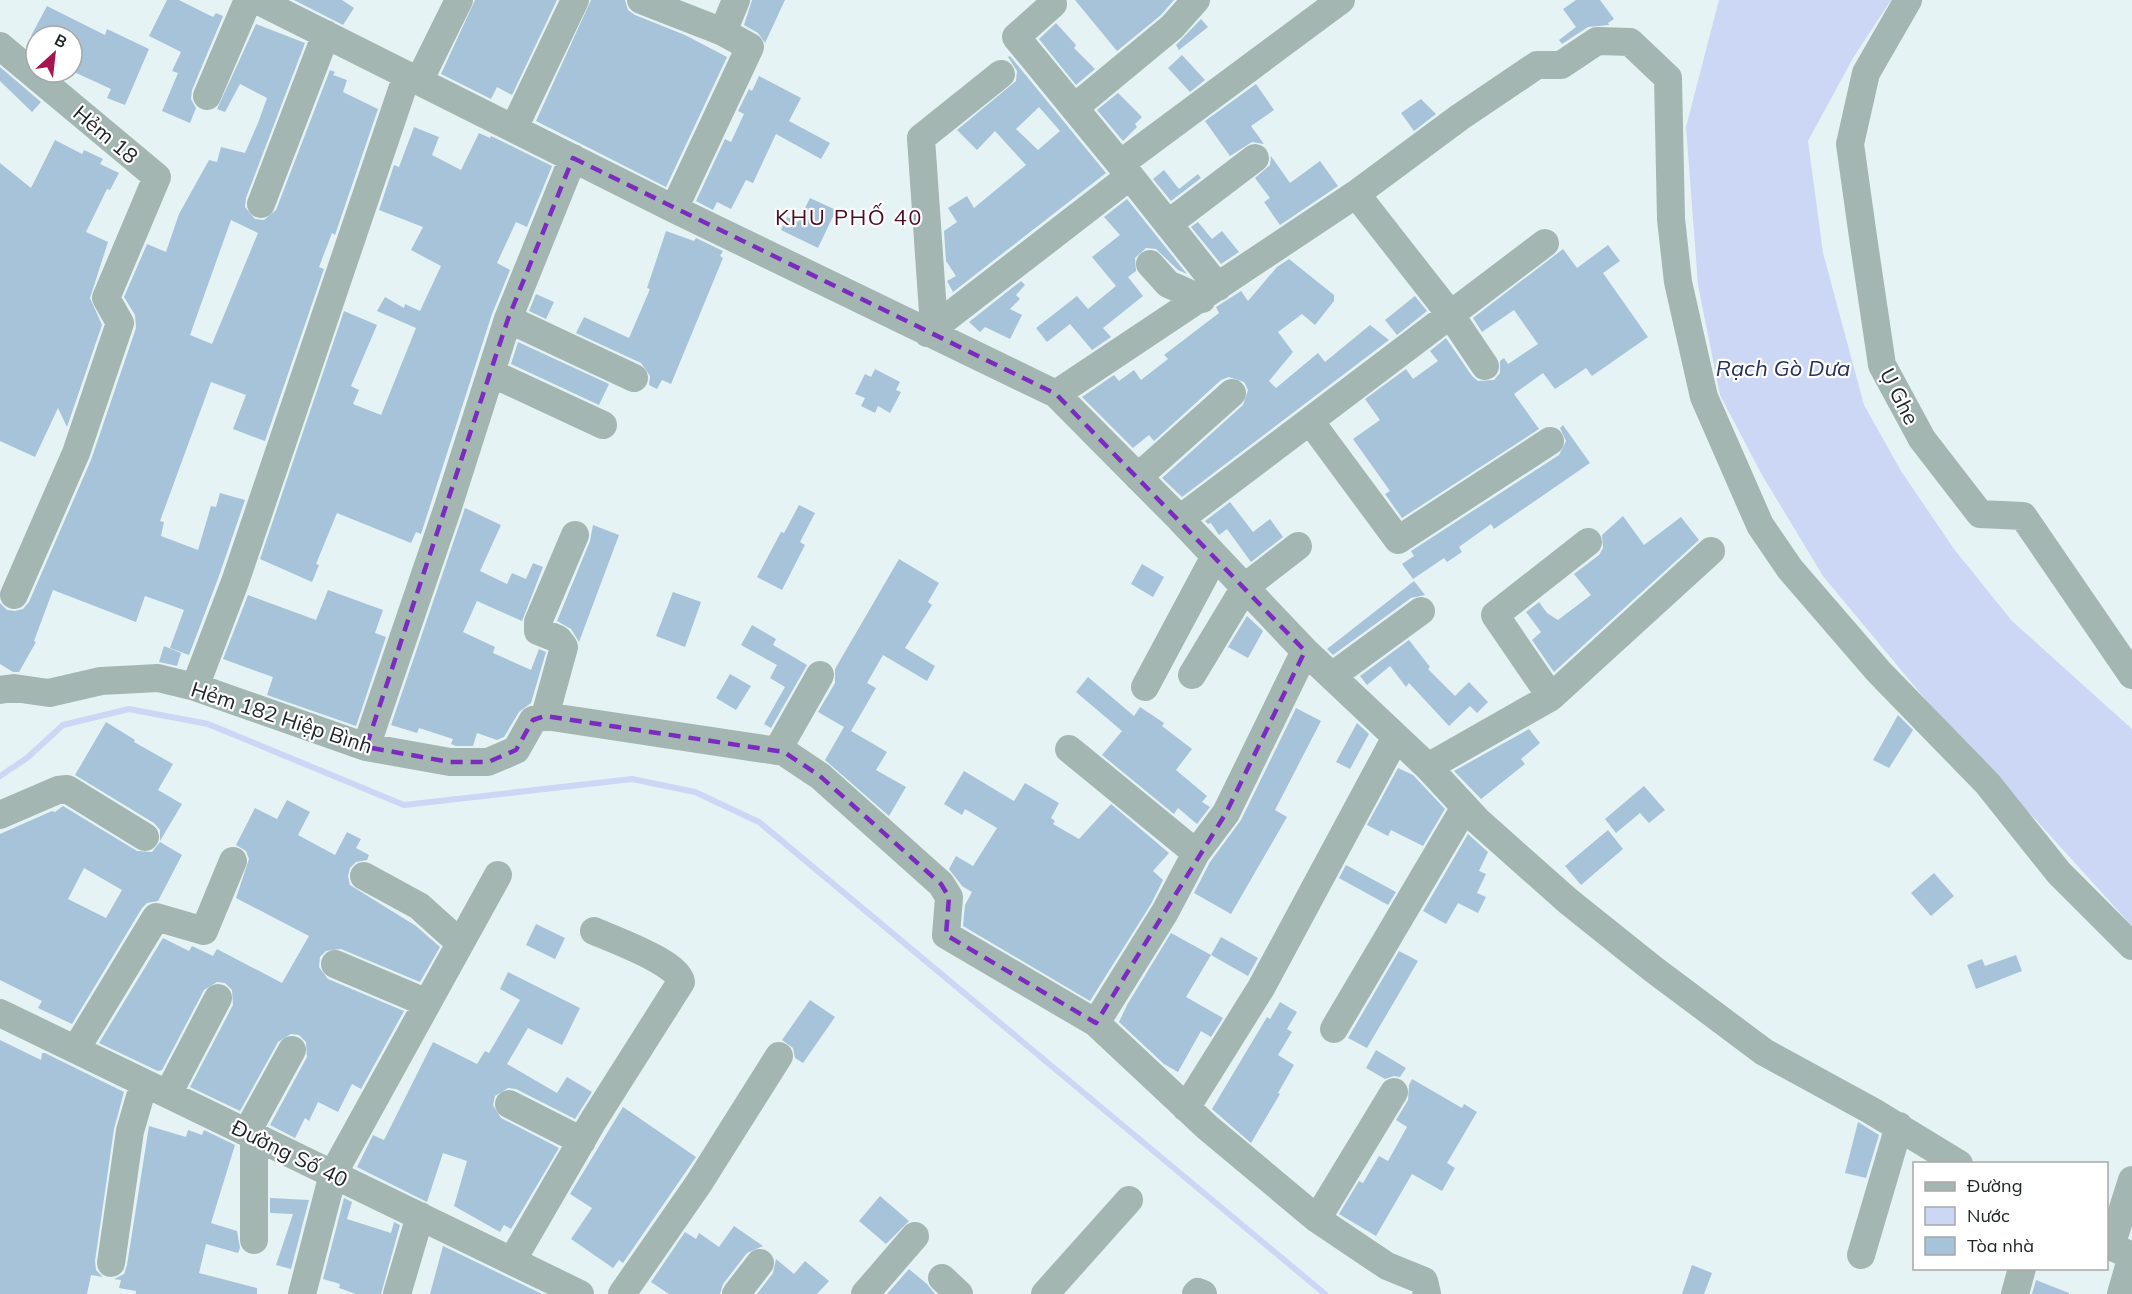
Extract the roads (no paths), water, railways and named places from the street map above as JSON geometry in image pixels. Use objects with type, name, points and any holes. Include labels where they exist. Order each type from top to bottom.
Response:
[{"type":"street","points":[[207,96],[248,0]]},
{"type":"street","points":[[257,0],[674,208],[931,330],[1056,394],[1180,519],[1305,651],[1428,767],[1465,807],[1568,901],[1653,969],[1764,1052],[1899,1126],[1956,1162]]},
{"type":"street","points":[[195,687],[235,582],[413,78],[459,0]]},
{"type":"street","points":[[514,128],[575,0]]},
{"type":"street","points":[[642,0],[723,32],[750,47],[674,208]]},
{"type":"street","points":[[723,32],[736,0]]},
{"type":"street","points":[[1074,108],[1172,27],[1196,0]]},
{"type":"street","points":[[931,330],[1125,170],[1341,0]]},
{"type":"street","name":"Ụ Ghe","points":[[1908,0],[1866,73],[1850,144],[1882,365],[1922,439],[1980,514],[2024,516],[2132,675]]},
{"type":"street","points":[[1053,4],[1016,37],[1168,224],[1210,293]]},
{"type":"street","points":[[261,204],[326,34]]},
{"type":"street","points":[[1056,394],[1356,194],[1460,117],[1536,65],[1561,65],[1597,41],[1630,42],[1668,78],[1671,219],[1678,282],[1704,398],[1760,525],[1790,569],[1879,672],[1987,783],[2059,873],[2132,946]]},
{"type":"street","name":"Hẻm 18","points":[[0,46],[157,177],[105,298],[120,323],[76,453],[15,595]]},
{"type":"street","points":[[931,330],[921,138],[1001,74]]},
{"type":"street","points":[[366,747],[508,319],[573,158]]},
{"type":"street","points":[[1168,224],[1255,158]]},
{"type":"street","points":[[1356,194],[1450,314],[1485,366]]},
{"type":"street","points":[[1180,519],[1545,243]]},
{"type":"street","points":[[1150,264],[1168,284],[1210,293]]},
{"type":"street","points":[[508,319],[634,378]]},
{"type":"street","points":[[491,373],[545,400],[603,424]]},
{"type":"street","points":[[1138,477],[1232,393]]},
{"type":"street","points":[[1310,421],[1398,540],[1550,441]]},
{"type":"street","points":[[575,535],[538,622],[538,631],[562,642],[564,652],[552,684],[545,716],[704,742],[777,751],[796,759],[820,776],[941,885],[949,897],[946,935],[1096,1023],[1186,1108],[1317,1219],[1387,1266],[1424,1281],[1427,1294]]},
{"type":"street","points":[[1551,697],[1495,615],[1588,542]]},
{"type":"street","points":[[1192,675],[1245,587],[1298,546]]},
{"type":"street","points":[[1428,767],[1551,697],[1711,551]]},
{"type":"street","points":[[1145,687],[1215,556]]},
{"type":"street","points":[[1332,676],[1421,611]]},
{"type":"street","points":[[1096,1023],[1165,912],[1196,853],[1226,813],[1305,651]]},
{"type":"street","points":[[777,751],[820,675]]},
{"type":"street","name":"Hẻm 182 Hiệp Bình","points":[[0,690],[14,688],[49,693],[101,681],[158,678],[195,687],[366,747],[450,762],[488,762],[516,750],[533,720],[545,716]]},
{"type":"street","points":[[1186,1108],[1261,988],[1396,737]]},
{"type":"street","points":[[1069,749],[1196,853]]},
{"type":"street","points":[[0,815],[58,790],[67,789],[145,837]]},
{"type":"street","points":[[1334,1029],[1465,807]]},
{"type":"street","points":[[76,1049],[156,917],[204,931],[233,861]]},
{"type":"street","points":[[302,1294],[333,1174],[498,875]]},
{"type":"street","points":[[364,876],[419,906],[459,942]]},
{"type":"street","points":[[512,1261],[582,1141],[681,982],[679,973],[667,964],[594,931]]},
{"type":"street","points":[[335,964],[427,1004]]},
{"type":"street","points":[[111,1263],[130,1131],[156,1088],[218,999]]},
{"type":"street","name":"Đường Số 40","points":[[0,1012],[580,1294]]},
{"type":"street","points":[[254,1240],[250,1134],[292,1050]]},
{"type":"street","points":[[622,1294],[699,1183],[779,1056]]},
{"type":"street","points":[[1317,1219],[1394,1092]]},
{"type":"street","points":[[509,1104],[582,1141]]},
{"type":"street","points":[[1861,1255],[1899,1126]]},
{"type":"street","points":[[2121,1294],[2132,1256],[2109,1245],[2132,1180]]},
{"type":"street","points":[[1045,1294],[1129,1200]]},
{"type":"street","points":[[397,1294],[420,1216]]},
{"type":"street","points":[[865,1294],[915,1236]]},
{"type":"street","points":[[736,1294],[760,1263]]},
{"type":"street","points":[[2014,1294],[2022,1270]]},
{"type":"street","points":[[1196,1294],[1198,1292],[1203,1294]]},
{"type":"water","name":"Rạch Gò Dưa","points":[[1719,0],[1891,0],[1853,58],[1808,141],[1823,253],[1864,405],[1901,471],[1954,549],[2012,621],[2132,729],[2132,926],[2037,821],[1965,747],[1823,576],[1762,475],[1720,395],[1698,285],[1686,127]]},
{"type":"waterway","points":[[0,776],[27,758],[63,725],[129,709],[208,724],[404,805],[632,779],[695,792],[759,822],[1325,1294]]},
{"type":"district","name":"KHU PHỐ 40","points":[[849,217]]}]
